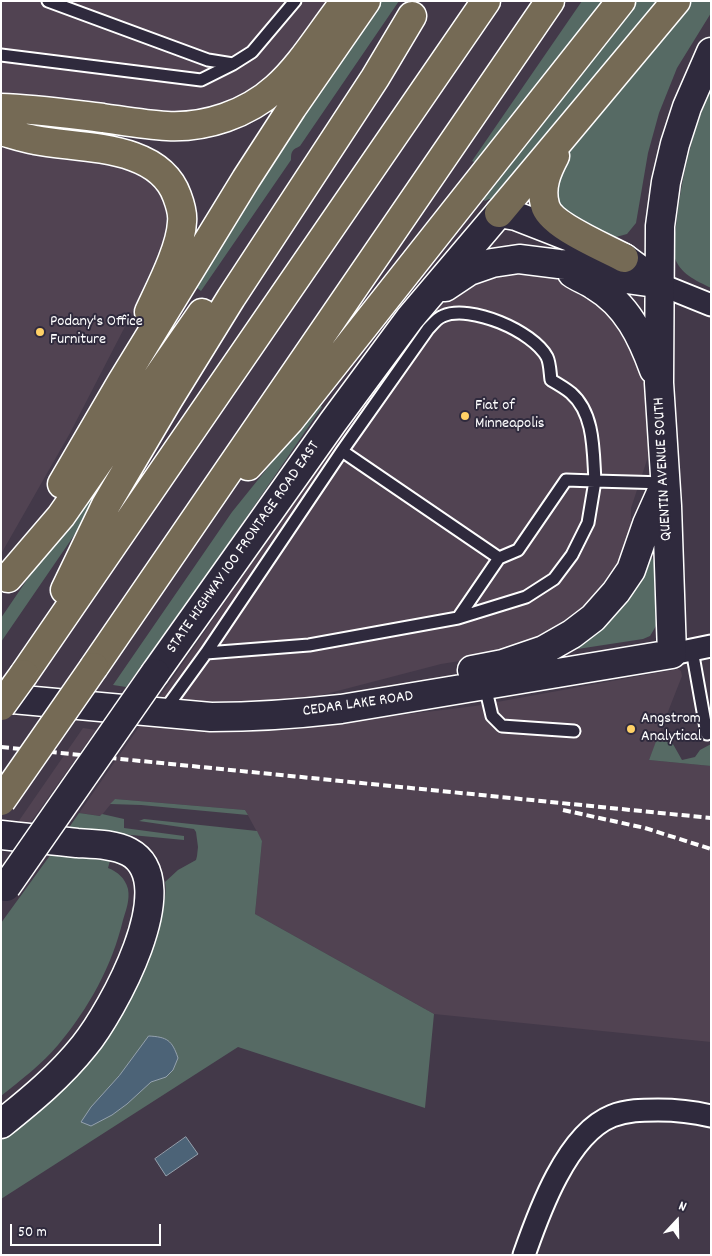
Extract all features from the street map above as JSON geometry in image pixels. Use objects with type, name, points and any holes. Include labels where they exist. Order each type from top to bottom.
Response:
[{"type":"highway","points":[[1,108],[38,110],[167,126],[202,124],[224,118],[258,102],[277,87],[299,62],[346,1]]},
{"type":"highway","points":[[5,583],[61,516],[261,156],[366,1]]},
{"type":"highway","points":[[1,706],[486,1]]},
{"type":"highway","points":[[1,802],[550,1]]},
{"type":"highway","points":[[177,545],[290,420],[622,1]]},
{"type":"highway","points":[[499,213],[676,1]]},
{"type":"highway","points":[[132,389],[221,285],[328,129],[417,9]]},
{"type":"highway","points":[[24,674],[106,505],[168,400],[231,298],[375,78],[417,9]]},
{"type":"highway","points":[[571,126],[548,170],[543,190],[545,207],[560,224],[624,258]]},
{"type":"highway","points":[[1,131],[35,140],[114,150],[137,157],[165,177],[174,188],[180,205],[182,222],[178,242],[144,324],[132,389]]},
{"type":"street","points":[[659,284],[660,226],[666,182],[675,144],[687,107],[711,52]]},
{"type":"street","points":[[499,213],[516,216],[624,258],[659,284]]},
{"type":"street","name":"STATE HIGHWAY 100 FRONTAGE ROAD EAST","points":[[4,890],[333,422],[410,318],[499,213]]},
{"type":"street","points":[[410,318],[443,288],[469,271],[492,263],[519,259],[586,265],[619,278],[659,284],[711,305]]},
{"type":"street","points":[[559,264],[596,286],[628,316],[644,342],[659,383]]},
{"type":"street","name":"QUENTIN AVENUE SOUTH","points":[[659,284],[659,383],[666,483],[691,650]]},
{"type":"street","points":[[341,709],[445,675],[504,664],[544,650],[572,634],[593,618],[616,592],[631,570],[666,483]]},
{"type":"street","name":"CEDAR LAKE ROAD","points":[[1,698],[162,713],[243,717],[286,715],[341,709],[485,686],[691,650]]},
{"type":"street","points":[[1,835],[113,847],[129,852],[139,860],[146,870],[150,882],[151,896],[147,919],[139,944],[115,998],[96,1030],[84,1046],[44,1089],[1,1124]]},
{"type":"street","points":[[524,1255],[555,1179],[576,1145],[592,1128],[612,1116],[637,1110],[671,1110],[711,1116]]},
{"type":"lane","points":[[48,1],[208,60],[233,64]]},
{"type":"lane","points":[[1,56],[201,80],[252,52],[291,4]]},
{"type":"lane","points":[[162,713],[206,653],[342,451],[428,329],[442,316],[457,313],[486,317],[511,327],[535,343],[547,357],[552,380],[572,394],[584,409],[591,432],[595,481],[588,523],[572,555],[554,579],[526,597],[458,618],[309,645],[206,653]]},
{"type":"lane","points":[[342,451],[499,558]]},
{"type":"lane","points":[[458,618],[499,558],[518,550],[566,480],[666,483]]},
{"type":"lane","points":[[691,650],[707,734]]},
{"type":"lane","points":[[485,686],[492,716],[502,726],[574,731]]},
{"type":"shaded area","points":[[1,1],[336,1],[291,59],[246,98],[192,116],[1,95]]},
{"type":"shaded area","points":[[1,143],[92,155],[135,171],[147,178],[163,201],[166,212],[166,230],[162,245],[133,311],[70,433],[1,554]]},
{"type":"shaded area","points":[[519,273],[550,276],[568,283],[614,315],[644,371],[649,454],[631,508],[631,543],[607,586],[561,629],[504,654],[441,664],[322,695],[237,703],[157,701],[351,419],[430,315],[447,300],[481,280]]},
{"type":"shaded area","points":[[678,669],[681,671],[682,676],[649,760],[711,766],[711,1042],[434,1014],[255,914],[262,841],[245,810],[115,799],[101,816],[79,813],[141,724],[277,729],[311,726],[475,706]]},
{"type":"shaded area","points":[[83,728],[96,730],[28,826],[16,825]]},
{"type":"green space","points":[[377,1],[399,1],[300,146],[292,151],[291,160],[201,291],[193,285]]},
{"type":"green space","points":[[582,1],[609,1],[480,165],[472,161]]},
{"type":"green space","points":[[636,1],[661,1],[499,201],[489,199],[485,201],[480,198]]},
{"type":"green space","points":[[683,1],[711,1],[711,13],[677,68],[659,113],[648,153],[636,223],[627,234],[616,237],[572,221],[558,202],[555,188],[557,171],[579,127]]},
{"type":"green space","points":[[711,89],[711,288],[684,272],[674,256],[673,249],[688,156],[698,122]]},
{"type":"green space","points":[[319,404],[322,407],[178,617],[126,687],[113,685],[232,512]]},
{"type":"green space","points":[[142,410],[99,499],[1,642],[1,618]]},
{"type":"green space","points":[[649,558],[652,558],[654,562],[656,626],[650,636],[643,639],[571,650]]},
{"type":"green space","points":[[666,735],[682,760],[695,757],[700,750],[711,744],[711,766],[649,760],[658,736]]},
{"type":"green space","points":[[115,799],[245,810],[248,815],[110,804]]},
{"type":"green space","points":[[79,813],[100,816],[102,814],[124,819],[124,828],[184,836],[184,840],[68,829]]},
{"type":"green space","points":[[144,819],[257,831],[262,841],[255,914],[434,1014],[425,1108],[238,1047],[1,1199],[1,1140],[39,1110],[72,1080],[95,1054],[115,1026],[141,976],[162,910],[166,888],[165,882],[178,870],[196,860],[198,847],[194,829],[139,821]]},
{"type":"green space","points":[[51,854],[110,861],[108,868],[121,876],[127,885],[127,905],[113,954],[98,986],[80,1016],[45,1059],[1,1096],[1,923]]},
{"type":"water","points":[[149,1036],[160,1037],[171,1043],[178,1058],[173,1070],[166,1077],[151,1082],[112,1115],[91,1126],[81,1122],[91,1107],[119,1076]]},
{"type":"water","points":[[186,1137],[198,1154],[166,1176],[155,1159]]},
{"type":"railway","points":[[1,747],[711,818]]},
{"type":"railway","points":[[563,810],[645,828],[711,849]]},
{"type":"place","name":"Podany's Office Furniture","points":[[40,332]]},
{"type":"place","name":"Fiat of Minneapolis","points":[[465,416]]},
{"type":"place","name":"Angstrom Analytical","points":[[631,729]]}]
